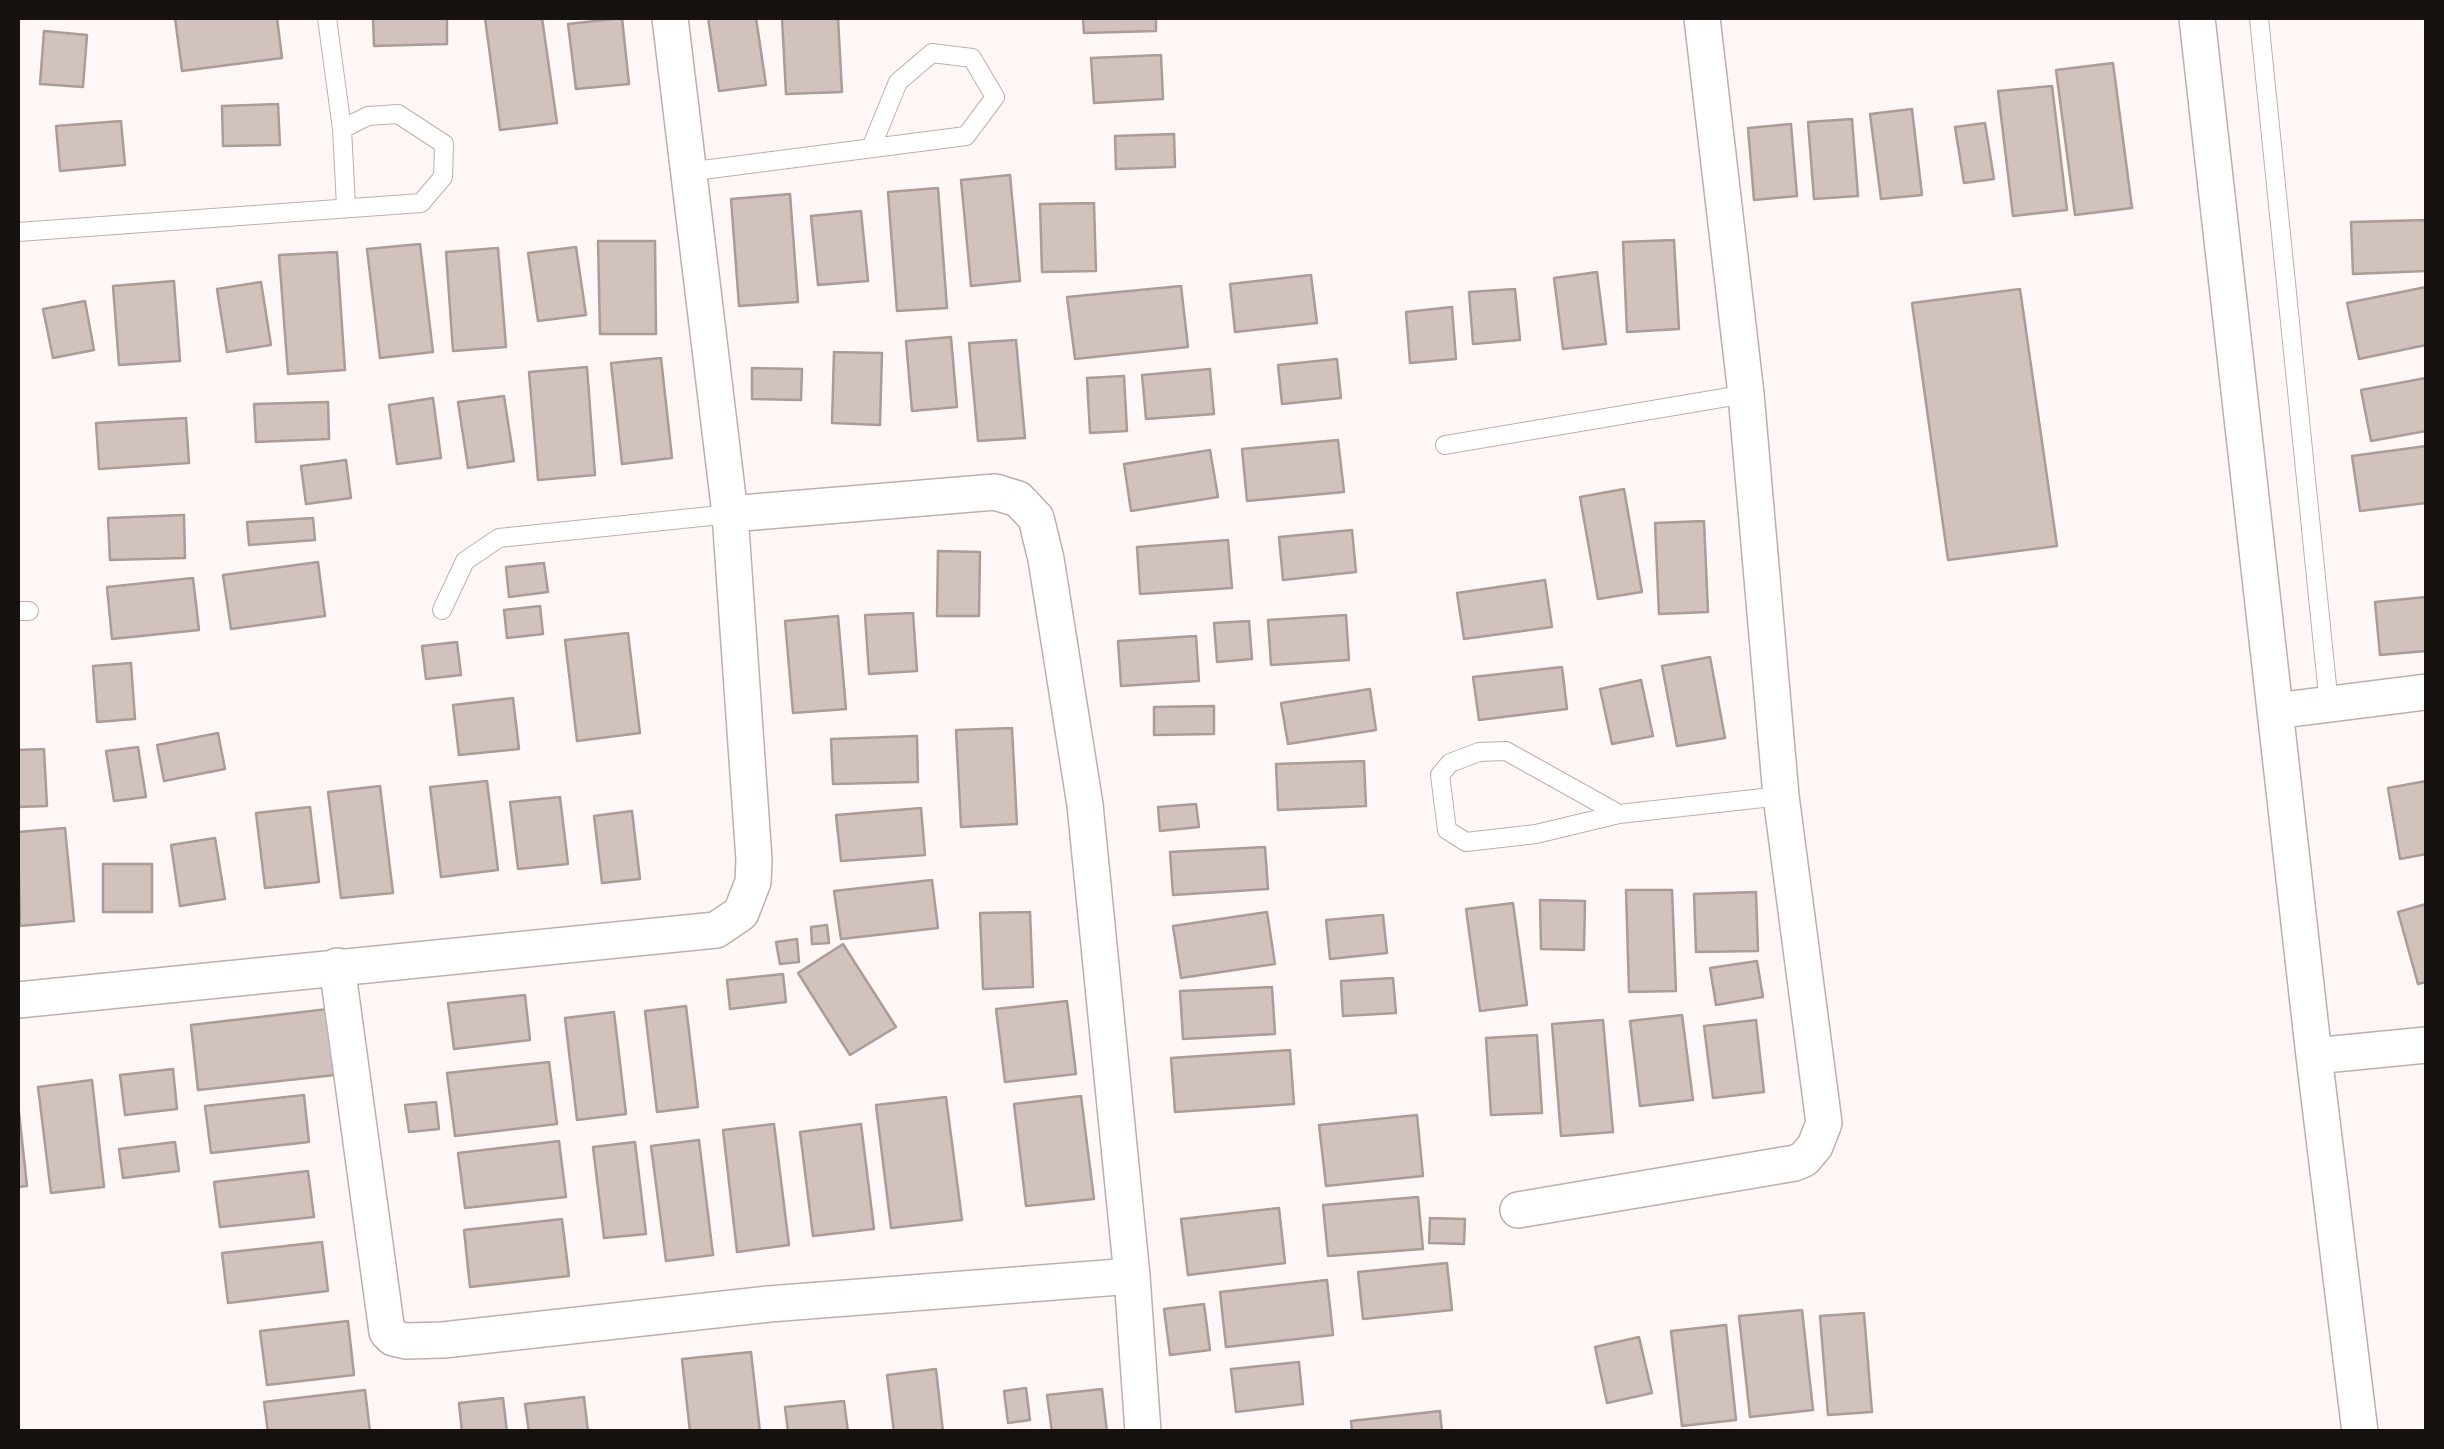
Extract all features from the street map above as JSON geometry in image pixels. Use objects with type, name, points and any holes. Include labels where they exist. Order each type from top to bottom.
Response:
[{"type":"street","points":[[18,1000],[716,930],[742,913],[753,882],[754,860],[730,514],[670,18]]},
{"type":"street","points":[[1518,1210],[1795,1162],[1804,1159],[1815,1146],[1824,1123],[1782,796],[1746,394],[1705,18],[1685,18]]},
{"type":"street","points":[[2196,18],[2360,1432]]},
{"type":"street","points":[[730,514],[995,492],[1018,499],[1036,518],[1046,559],[1084,805],[1132,1276],[1143,1432]]},
{"type":"street","points":[[2275,711],[2426,692]]},
{"type":"street","points":[[337,966],[387,1332],[393,1338],[443,1340],[768,1304],[1132,1276]]},
{"type":"street","points":[[2314,1056],[2426,1045]]},
{"type":"lane","points":[[326,18],[342,129],[346,206]]},
{"type":"lane","points":[[2259,18],[2330,704]]},
{"type":"lane","points":[[687,172],[966,136],[995,96],[972,58],[932,53],[898,82],[871,148]]},
{"type":"lane","points":[[18,232],[421,203],[443,177],[444,144],[398,114],[368,116],[342,129]]},
{"type":"lane","points":[[1445,445],[1746,394]]},
{"type":"lane","points":[[442,610],[465,561],[498,538],[730,514]]},
{"type":"lane","points":[[1619,814],[1506,751],[1479,752],[1450,763],[1440,774],[1448,830],[1466,842],[1536,834],[1619,814],[1782,796]]},
{"type":"building","points":[[175,18],[277,18],[282,58],[182,71]]},
{"type":"building","points":[[373,18],[447,18],[447,44],[374,46]]},
{"type":"building","points":[[485,18],[542,18],[557,123],[500,130]]},
{"type":"building","points":[[622,18],[629,84],[576,89],[568,24]]},
{"type":"building","points":[[708,18],[756,18],[766,85],[719,91]]},
{"type":"building","points":[[782,18],[838,18],[842,92],[786,94]]},
{"type":"building","points":[[1083,18],[1156,18],[1156,31],[1084,33]]},
{"type":"building","points":[[44,31],[87,35],[83,87],[40,84]]},
{"type":"building","points":[[1161,55],[1163,99],[1094,103],[1091,58]]},
{"type":"building","points":[[2113,63],[2132,208],[2075,215],[2056,70]]},
{"type":"building","points":[[2052,86],[2067,210],[2013,216],[1998,91]]},
{"type":"building","points":[[278,104],[280,145],[223,146],[222,106]]},
{"type":"building","points":[[1912,109],[1922,195],[1881,199],[1870,114]]},
{"type":"building","points":[[1852,119],[1858,196],[1814,199],[1808,122]]},
{"type":"building","points":[[121,121],[125,165],[60,171],[56,126]]},
{"type":"building","points":[[1985,123],[1994,179],[1964,183],[1955,127]]},
{"type":"building","points":[[1791,124],[1797,196],[1754,200],[1748,128]]},
{"type":"building","points":[[1174,134],[1175,167],[1116,169],[1115,136]]},
{"type":"building","points":[[1010,175],[1020,281],[971,286],[961,180]]},
{"type":"building","points":[[938,188],[947,308],[897,311],[888,192]]},
{"type":"building","points":[[790,194],[798,302],[739,306],[731,199]]},
{"type":"building","points":[[1094,203],[1096,271],[1042,272],[1040,204]]},
{"type":"building","points":[[861,211],[868,281],[818,285],[811,216]]},
{"type":"building","points":[[2426,220],[2426,271],[2353,274],[2351,222]]},
{"type":"building","points":[[1674,240],[1679,329],[1627,332],[1623,242]]},
{"type":"building","points":[[598,241],[655,241],[656,334],[600,334]]},
{"type":"building","points":[[420,244],[433,352],[380,358],[367,249]]},
{"type":"building","points":[[576,247],[586,315],[538,321],[528,253]]},
{"type":"building","points":[[498,248],[506,347],[453,351],[446,252]]},
{"type":"building","points":[[337,252],[345,370],[288,374],[279,255]]},
{"type":"building","points":[[1597,272],[1606,344],[1563,349],[1554,278]]},
{"type":"building","points":[[1311,275],[1317,323],[1235,332],[1230,284]]},
{"type":"building","points":[[174,281],[180,361],[119,365],[113,286]]},
{"type":"building","points":[[261,282],[271,345],[227,352],[217,289]]},
{"type":"building","points":[[1181,286],[1188,347],[1075,359],[1067,297]]},
{"type":"building","points":[[2426,287],[2426,345],[2359,359],[2347,303]]},
{"type":"building","points":[[1515,289],[1520,340],[1473,344],[1469,292]]},
{"type":"building","points":[[2020,289],[2057,546],[1948,560],[1912,303]]},
{"type":"building","points":[[85,301],[94,350],[53,358],[43,309]]},
{"type":"building","points":[[1452,307],[1456,359],[1410,363],[1406,312]]},
{"type":"building","points":[[951,337],[957,407],[912,411],[906,341]]},
{"type":"building","points":[[1016,340],[1025,438],[978,441],[969,343]]},
{"type":"building","points":[[834,352],[882,353],[880,425],[832,423]]},
{"type":"building","points":[[661,358],[672,458],[622,464],[611,363]]},
{"type":"building","points":[[1337,359],[1341,398],[1282,404],[1278,365]]},
{"type":"building","points":[[587,367],[595,475],[538,480],[529,372]]},
{"type":"building","points":[[752,368],[802,369],[801,400],[752,399]]},
{"type":"building","points":[[1210,369],[1214,414],[1146,419],[1142,375]]},
{"type":"building","points":[[1124,376],[1127,431],[1090,433],[1087,378]]},
{"type":"building","points":[[2426,378],[2426,431],[2371,441],[2361,390]]},
{"type":"building","points":[[504,396],[514,461],[468,468],[458,402]]},
{"type":"building","points":[[433,398],[441,458],[397,464],[389,405]]},
{"type":"building","points":[[328,402],[329,439],[256,442],[254,404]]},
{"type":"building","points":[[186,418],[189,463],[99,469],[96,423]]},
{"type":"building","points":[[1338,440],[1344,492],[1247,501],[1242,449]]},
{"type":"building","points":[[2426,446],[2426,503],[2360,511],[2352,456]]},
{"type":"building","points":[[1210,450],[1218,497],[1131,511],[1124,464]]},
{"type":"building","points":[[346,460],[351,498],[306,504],[301,466]]},
{"type":"building","points":[[1624,489],[1642,592],[1598,599],[1580,497]]},
{"type":"building","points":[[184,515],[185,558],[110,560],[108,518]]},
{"type":"building","points":[[313,518],[315,540],[249,545],[247,522]]},
{"type":"building","points":[[1704,521],[1708,612],[1659,614],[1655,523]]},
{"type":"building","points":[[1352,530],[1356,572],[1283,580],[1279,537]]},
{"type":"building","points":[[1228,540],[1232,588],[1140,594],[1137,547]]},
{"type":"building","points":[[938,551],[980,552],[979,616],[937,616]]},
{"type":"building","points":[[318,562],[325,616],[231,629],[223,575]]},
{"type":"building","points":[[544,563],[548,592],[509,597],[506,567]]},
{"type":"building","points":[[193,578],[199,630],[112,639],[107,587]]},
{"type":"building","points":[[1545,580],[1552,627],[1464,639],[1457,593]]},
{"type":"building","points":[[2426,597],[2426,651],[2380,655],[2375,602]]},
{"type":"building","points":[[540,606],[543,634],[507,638],[504,610]]},
{"type":"building","points":[[913,613],[917,671],[869,674],[865,615]]},
{"type":"building","points":[[1346,615],[1349,660],[1271,665],[1268,620]]},
{"type":"building","points":[[838,616],[846,709],[793,713],[785,621]]},
{"type":"building","points":[[1249,621],[1252,659],[1217,662],[1214,623]]},
{"type":"building","points":[[628,633],[640,733],[577,741],[565,640]]},
{"type":"building","points":[[1196,636],[1199,681],[1121,686],[1118,641]]},
{"type":"building","points":[[457,642],[461,675],[426,679],[422,646]]},
{"type":"building","points":[[1710,657],[1725,738],[1677,746],[1662,666]]},
{"type":"building","points":[[131,663],[135,719],[97,722],[93,666]]},
{"type":"building","points":[[1562,667],[1567,709],[1479,720],[1473,677]]},
{"type":"building","points":[[1641,680],[1653,736],[1612,744],[1600,689]]},
{"type":"building","points":[[1370,689],[1376,730],[1288,744],[1281,703]]},
{"type":"building","points":[[513,698],[519,749],[459,755],[453,705]]},
{"type":"building","points":[[1214,706],[1214,734],[1154,735],[1154,707]]},
{"type":"building","points":[[1012,728],[1017,824],[961,827],[956,730]]},
{"type":"building","points":[[218,733],[225,769],[164,781],[157,745]]},
{"type":"building","points":[[917,736],[918,782],[833,784],[831,739]]},
{"type":"building","points":[[138,747],[146,797],[114,801],[106,751]]},
{"type":"building","points":[[44,749],[47,806],[18,807],[18,750]]},
{"type":"building","points":[[1364,761],[1366,806],[1278,810],[1276,764]]},
{"type":"building","points":[[487,781],[498,870],[441,877],[430,787]]},
{"type":"building","points":[[2426,781],[2426,854],[2400,859],[2388,788]]},
{"type":"building","points":[[380,786],[393,893],[341,898],[328,792]]},
{"type":"building","points":[[560,797],[568,864],[518,869],[510,802]]},
{"type":"building","points":[[1196,804],[1199,827],[1160,831],[1158,807]]},
{"type":"building","points":[[310,807],[319,882],[265,888],[256,813]]},
{"type":"building","points":[[921,808],[925,855],[841,861],[836,815]]},
{"type":"building","points":[[632,811],[640,879],[602,883],[594,816]]},
{"type":"building","points":[[65,828],[74,921],[20,926],[18,832]]},
{"type":"building","points":[[215,838],[225,899],[180,906],[171,845]]},
{"type":"building","points":[[1265,847],[1268,889],[1173,895],[1170,852]]},
{"type":"building","points":[[103,864],[152,864],[152,912],[103,912]]},
{"type":"building","points":[[932,880],[938,928],[841,939],[834,891]]},
{"type":"building","points":[[1626,890],[1672,890],[1676,991],[1629,992]]},
{"type":"building","points":[[1756,892],[1758,951],[1696,952],[1694,894]]},
{"type":"building","points":[[1540,900],[1585,901],[1584,950],[1541,949]]},
{"type":"building","points":[[1513,903],[1527,1005],[1480,1011],[1466,909]]},
{"type":"building","points":[[2426,904],[2426,982],[2418,984],[2398,912]]},
{"type":"building","points":[[1030,912],[1033,987],[983,989],[980,913]]},
{"type":"building","points":[[1267,912],[1275,964],[1181,978],[1173,926]]},
{"type":"building","points":[[1383,915],[1387,953],[1330,959],[1326,920]]},
{"type":"building","points":[[827,925],[829,943],[812,944],[811,927]]},
{"type":"building","points":[[797,939],[799,962],[780,964],[776,942]]},
{"type":"building","points":[[843,944],[896,1027],[850,1055],[798,973]]},
{"type":"building","points":[[1757,961],[1763,997],[1716,1005],[1710,968]]},
{"type":"building","points":[[783,974],[786,1002],[730,1009],[727,980]]},
{"type":"building","points":[[1393,978],[1396,1013],[1343,1016],[1341,981]]},
{"type":"building","points":[[1272,987],[1275,1034],[1183,1039],[1180,991]]},
{"type":"building","points":[[525,995],[530,1040],[454,1049],[448,1003]]},
{"type":"building","points":[[1067,1001],[1076,1074],[1005,1082],[996,1009]]},
{"type":"building","points":[[686,1006],[698,1107],[657,1112],[645,1011]]},
{"type":"building","points":[[328,1009],[335,1075],[198,1090],[191,1025]]},
{"type":"building","points":[[614,1012],[626,1114],[577,1120],[565,1018]]},
{"type":"building","points":[[1682,1015],[1693,1100],[1640,1106],[1630,1021]]},
{"type":"building","points":[[1603,1020],[1613,1132],[1561,1136],[1552,1024]]},
{"type":"building","points":[[1756,1020],[1764,1092],[1713,1098],[1704,1026]]},
{"type":"building","points":[[1537,1035],[1542,1113],[1491,1115],[1486,1038]]},
{"type":"building","points":[[1290,1050],[1294,1104],[1175,1112],[1171,1058]]},
{"type":"building","points":[[549,1062],[557,1124],[455,1136],[447,1073]]},
{"type":"building","points":[[173,1069],[177,1109],[125,1115],[120,1075]]},
{"type":"building","points":[[92,1080],[104,1187],[51,1193],[38,1087]]},
{"type":"building","points":[[304,1095],[309,1142],[211,1153],[205,1106]]},
{"type":"building","points":[[1081,1096],[1094,1199],[1026,1206],[1014,1104]]},
{"type":"building","points":[[946,1097],[962,1220],[891,1228],[876,1105]]},
{"type":"building","points":[[436,1102],[439,1129],[409,1132],[405,1105]]},
{"type":"building","points":[[18,1103],[27,1186],[18,1187]]},
{"type":"building","points":[[1417,1115],[1423,1176],[1326,1186],[1319,1125]]},
{"type":"building","points":[[774,1124],[789,1245],[737,1252],[723,1130]]},
{"type":"building","points":[[861,1124],[874,1229],[813,1236],[800,1132]]},
{"type":"building","points":[[699,1140],[713,1255],[666,1261],[651,1146]]},
{"type":"building","points":[[559,1141],[566,1197],[465,1208],[458,1153]]},
{"type":"building","points":[[175,1142],[179,1171],[123,1178],[119,1149]]},
{"type":"building","points":[[635,1142],[646,1234],[604,1238],[593,1147]]},
{"type":"building","points":[[308,1171],[314,1217],[220,1227],[214,1182]]},
{"type":"building","points":[[1418,1197],[1423,1249],[1328,1256],[1323,1205]]},
{"type":"building","points":[[1279,1208],[1285,1263],[1188,1275],[1181,1219]]},
{"type":"building","points":[[1430,1218],[1465,1219],[1464,1244],[1429,1243]]},
{"type":"building","points":[[562,1219],[569,1276],[470,1287],[464,1230]]},
{"type":"building","points":[[322,1242],[328,1291],[228,1303],[222,1253]]},
{"type":"building","points":[[1447,1263],[1452,1310],[1363,1319],[1358,1272]]},
{"type":"building","points":[[1327,1280],[1333,1335],[1226,1347],[1220,1292]]},
{"type":"building","points":[[1204,1304],[1210,1350],[1170,1355],[1164,1309]]},
{"type":"building","points":[[1802,1310],[1813,1410],[1750,1417],[1739,1316]]},
{"type":"building","points":[[1864,1313],[1872,1412],[1828,1415],[1820,1316]]},
{"type":"building","points":[[348,1321],[354,1375],[267,1385],[260,1331]]},
{"type":"building","points":[[1726,1325],[1736,1420],[1682,1426],[1671,1331]]},
{"type":"building","points":[[1639,1337],[1652,1393],[1607,1403],[1595,1347]]},
{"type":"building","points":[[751,1352],[760,1432],[690,1432],[682,1359]]},
{"type":"building","points":[[1299,1362],[1303,1404],[1236,1412],[1231,1369]]},
{"type":"building","points":[[936,1369],[943,1432],[894,1432],[887,1375]]},
{"type":"building","points":[[1026,1388],[1030,1420],[1008,1423],[1004,1391]]},
{"type":"building","points":[[1102,1389],[1107,1432],[1052,1432],[1047,1395]]},
{"type":"building","points":[[365,1390],[370,1432],[268,1432],[264,1402]]},
{"type":"building","points":[[584,1397],[588,1432],[529,1432],[525,1404]]},
{"type":"building","points":[[503,1398],[507,1432],[462,1432],[459,1403]]},
{"type":"building","points":[[844,1401],[848,1432],[788,1432],[785,1407]]},
{"type":"building","points":[[1440,1411],[1442,1432],[1352,1432],[1351,1421]]}]
